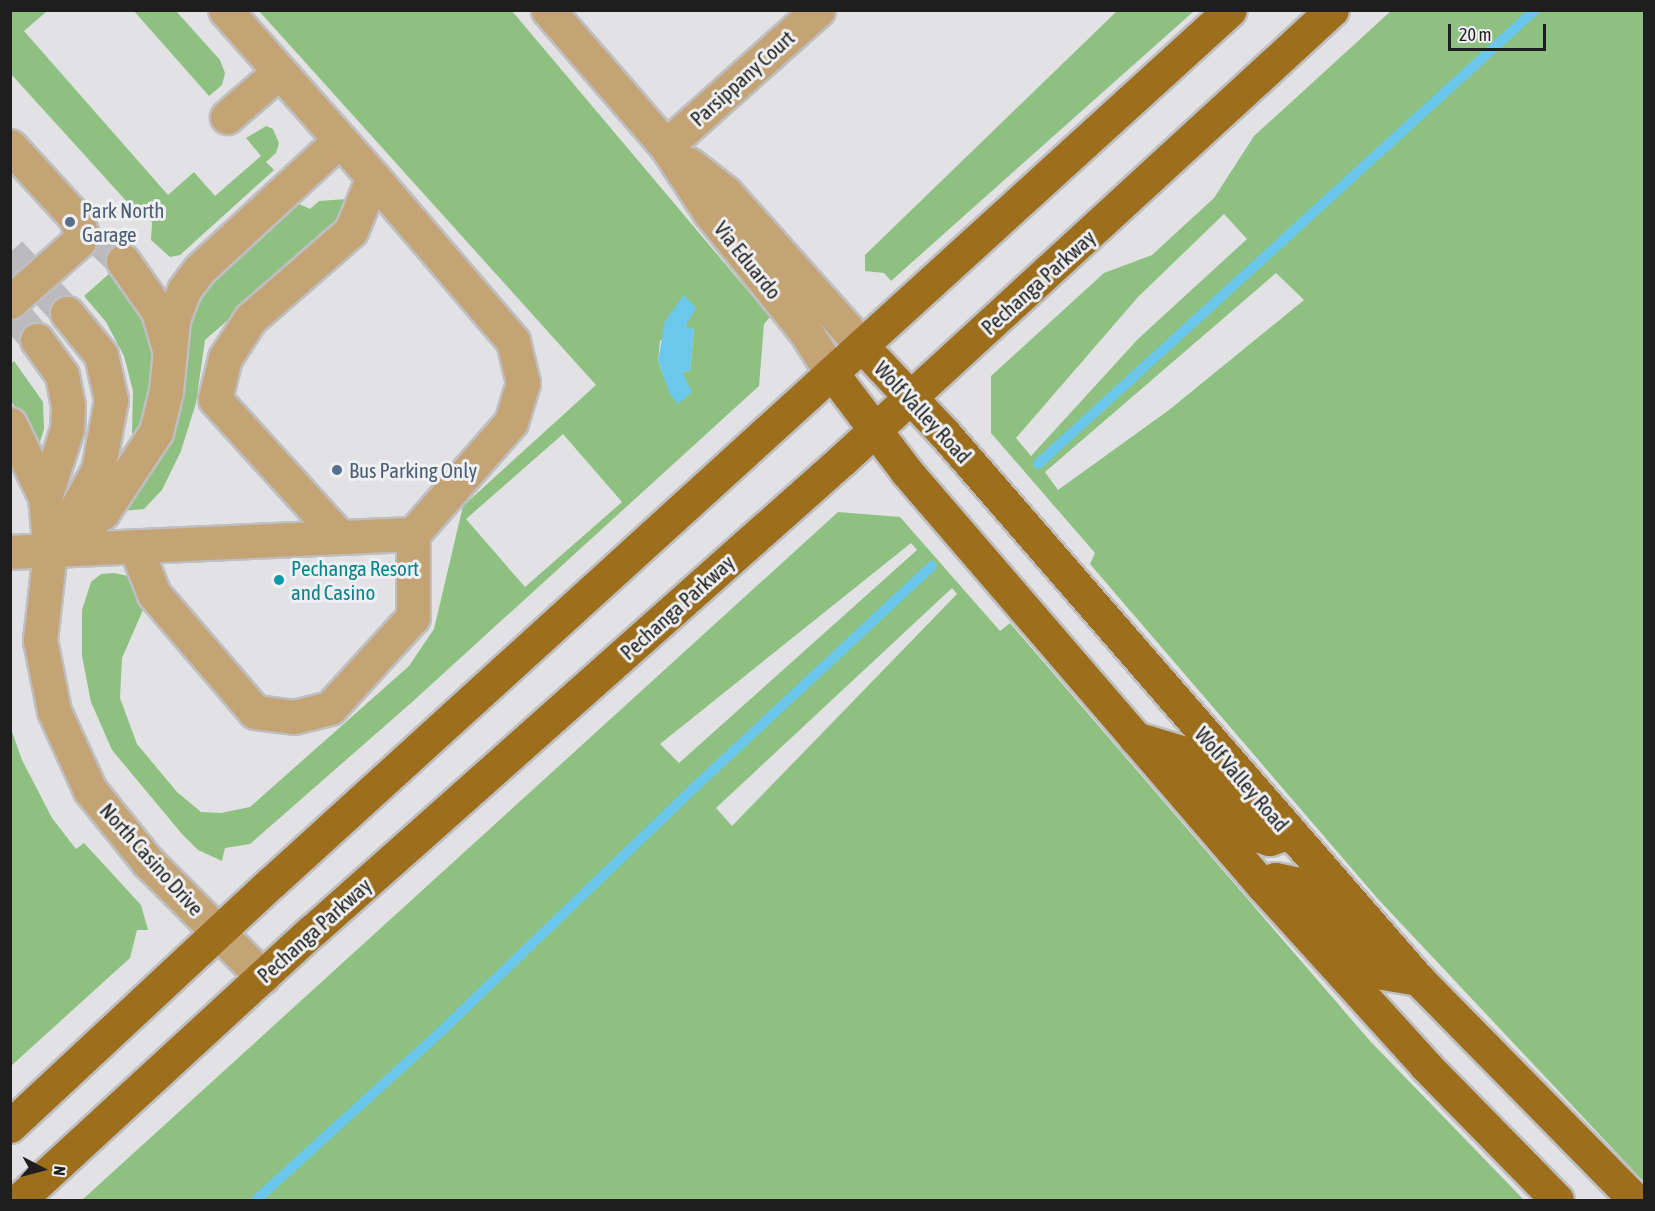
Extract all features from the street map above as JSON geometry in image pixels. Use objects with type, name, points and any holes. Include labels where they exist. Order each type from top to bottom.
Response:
[{"type":"main road","points":[[10,1126],[1230,10]]},
{"type":"main road","name":"Pechanga Parkway","points":[[19,1200],[262,977],[873,430],[1332,10]]},
{"type":"main road","name":"Wolf Valley Road","points":[[862,346],[951,441],[1285,829],[1418,979],[1635,1200]]},
{"type":"main road","name":"Wolf Valley Road","points":[[832,373],[873,430],[1263,886],[1426,1066],[1557,1200]]},
{"type":"main road","points":[[1135,738],[1178,751],[1256,835],[1269,839],[1281,835],[1285,829]]},
{"type":"main road","points":[[1263,886],[1275,879],[1294,883],[1377,972],[1418,979]]},
{"type":"street","points":[[135,546],[154,594],[255,712],[294,717],[330,708],[413,617],[413,534],[511,422],[523,383],[513,341],[373,177],[225,10]]},
{"type":"street","name":"Via Eduardo","points":[[548,10],[666,146],[710,213],[805,331],[832,373]]},
{"type":"street","name":"Parsippany Court","points":[[666,146],[818,10]]},
{"type":"street","points":[[227,117],[279,72]]},
{"type":"street","points":[[50,551],[103,512],[156,432],[166,391],[169,352],[180,300],[200,269],[340,140]]},
{"type":"street","points":[[10,146],[75,217],[81,232],[79,242],[10,302]]},
{"type":"street","name":"Via Eduardo","points":[[666,146],[725,192],[862,346]]},
{"type":"street","points":[[340,537],[215,399],[225,357],[250,319],[351,231],[373,177]]},
{"type":"street","points":[[123,261],[158,311],[169,352]]},
{"type":"street","name":"North Casino Drive","points":[[50,551],[87,495],[98,470],[110,419],[108,377],[101,356],[68,313]]},
{"type":"street","name":"North Casino Drive","points":[[37,340],[62,375],[68,405],[67,429],[45,497],[50,551],[40,640],[54,711],[90,790],[147,861],[262,977]]},
{"type":"street","points":[[10,424],[45,497]]},
{"type":"street","points":[[10,552],[413,534]]},
{"type":"green space","points":[[11,10],[46,12],[24,31],[168,195],[194,172],[215,196],[261,156],[246,138],[266,126],[273,129],[279,143],[276,153],[266,162],[274,170],[180,255],[170,257],[151,240],[152,223],[145,209],[138,214],[11,74]]},
{"type":"green space","points":[[1392,10],[1644,11],[1644,1182],[1378,899],[1090,564],[1095,553],[991,433],[991,376],[1104,273],[1152,255],[1214,198],[1254,136]],"holes":[[[1224,214],[1247,239],[1138,339],[1031,456],[1016,438],[1138,297]],[[1276,273],[1304,300],[1169,410],[1058,490],[1045,472]]]},
{"type":"green space","points":[[134,11],[176,11],[220,60],[225,73],[222,85],[209,96]]},
{"type":"green space","points":[[259,11],[512,11],[770,317],[764,324],[759,386],[411,703],[250,844],[225,848],[222,861],[198,850],[112,750],[91,702],[82,656],[82,610],[91,582],[101,574],[114,573],[128,576],[140,586],[143,610],[122,658],[120,698],[137,744],[177,792],[201,812],[221,813],[250,807],[409,666],[434,629],[463,506],[596,385]],"holes":[[[689,315],[685,328],[694,329],[690,371],[682,372],[687,387],[663,375],[658,361],[660,341]],[[563,434],[622,502],[525,587],[466,519]]]},
{"type":"green space","points":[[1117,11],[1194,11],[891,281],[884,273],[865,271],[865,255]]},
{"type":"green space","points":[[346,199],[325,269],[291,265],[205,340],[196,403],[181,451],[162,490],[144,509],[122,511],[186,314],[210,280],[297,203],[310,209],[319,201]]},
{"type":"green space","points":[[110,273],[145,311],[151,325],[156,384],[137,436],[132,433],[133,391],[124,356],[106,322],[84,296]]},
{"type":"green space","points":[[14,361],[43,402],[44,429],[39,445],[11,401],[10,365]]},
{"type":"green space","points":[[838,512],[900,517],[1000,631],[1010,623],[1370,1041],[1524,1200],[82,1200]],"holes":[[[911,543],[917,550],[679,763],[660,744]],[[952,588],[957,594],[732,826],[716,808]]]},
{"type":"green space","points":[[10,726],[22,760],[52,818],[76,849],[84,843],[141,905],[148,930],[137,930],[130,958],[11,1066]]},
{"type":"water","points":[[684,295],[696,308],[685,327],[694,329],[690,371],[682,372],[692,392],[678,404],[670,394],[658,361],[665,321]]},
{"type":"waterway","points":[[1038,464],[1535,10]]},
{"type":"waterway","points":[[256,1200],[431,1041],[697,785],[932,566]]},
{"type":"tunnel","points":[[65,207],[123,261]]},
{"type":"tunnel","points":[[10,252],[67,313]]},
{"type":"tunnel","points":[[10,308],[37,340]]},
{"type":"place","name":"Park North Garage","points":[[70,222]]},
{"type":"place","name":"Bus Parking Only","points":[[337,470]]},
{"type":"place","name":"Pechanga Resort and Casino","points":[[279,580]]}]
